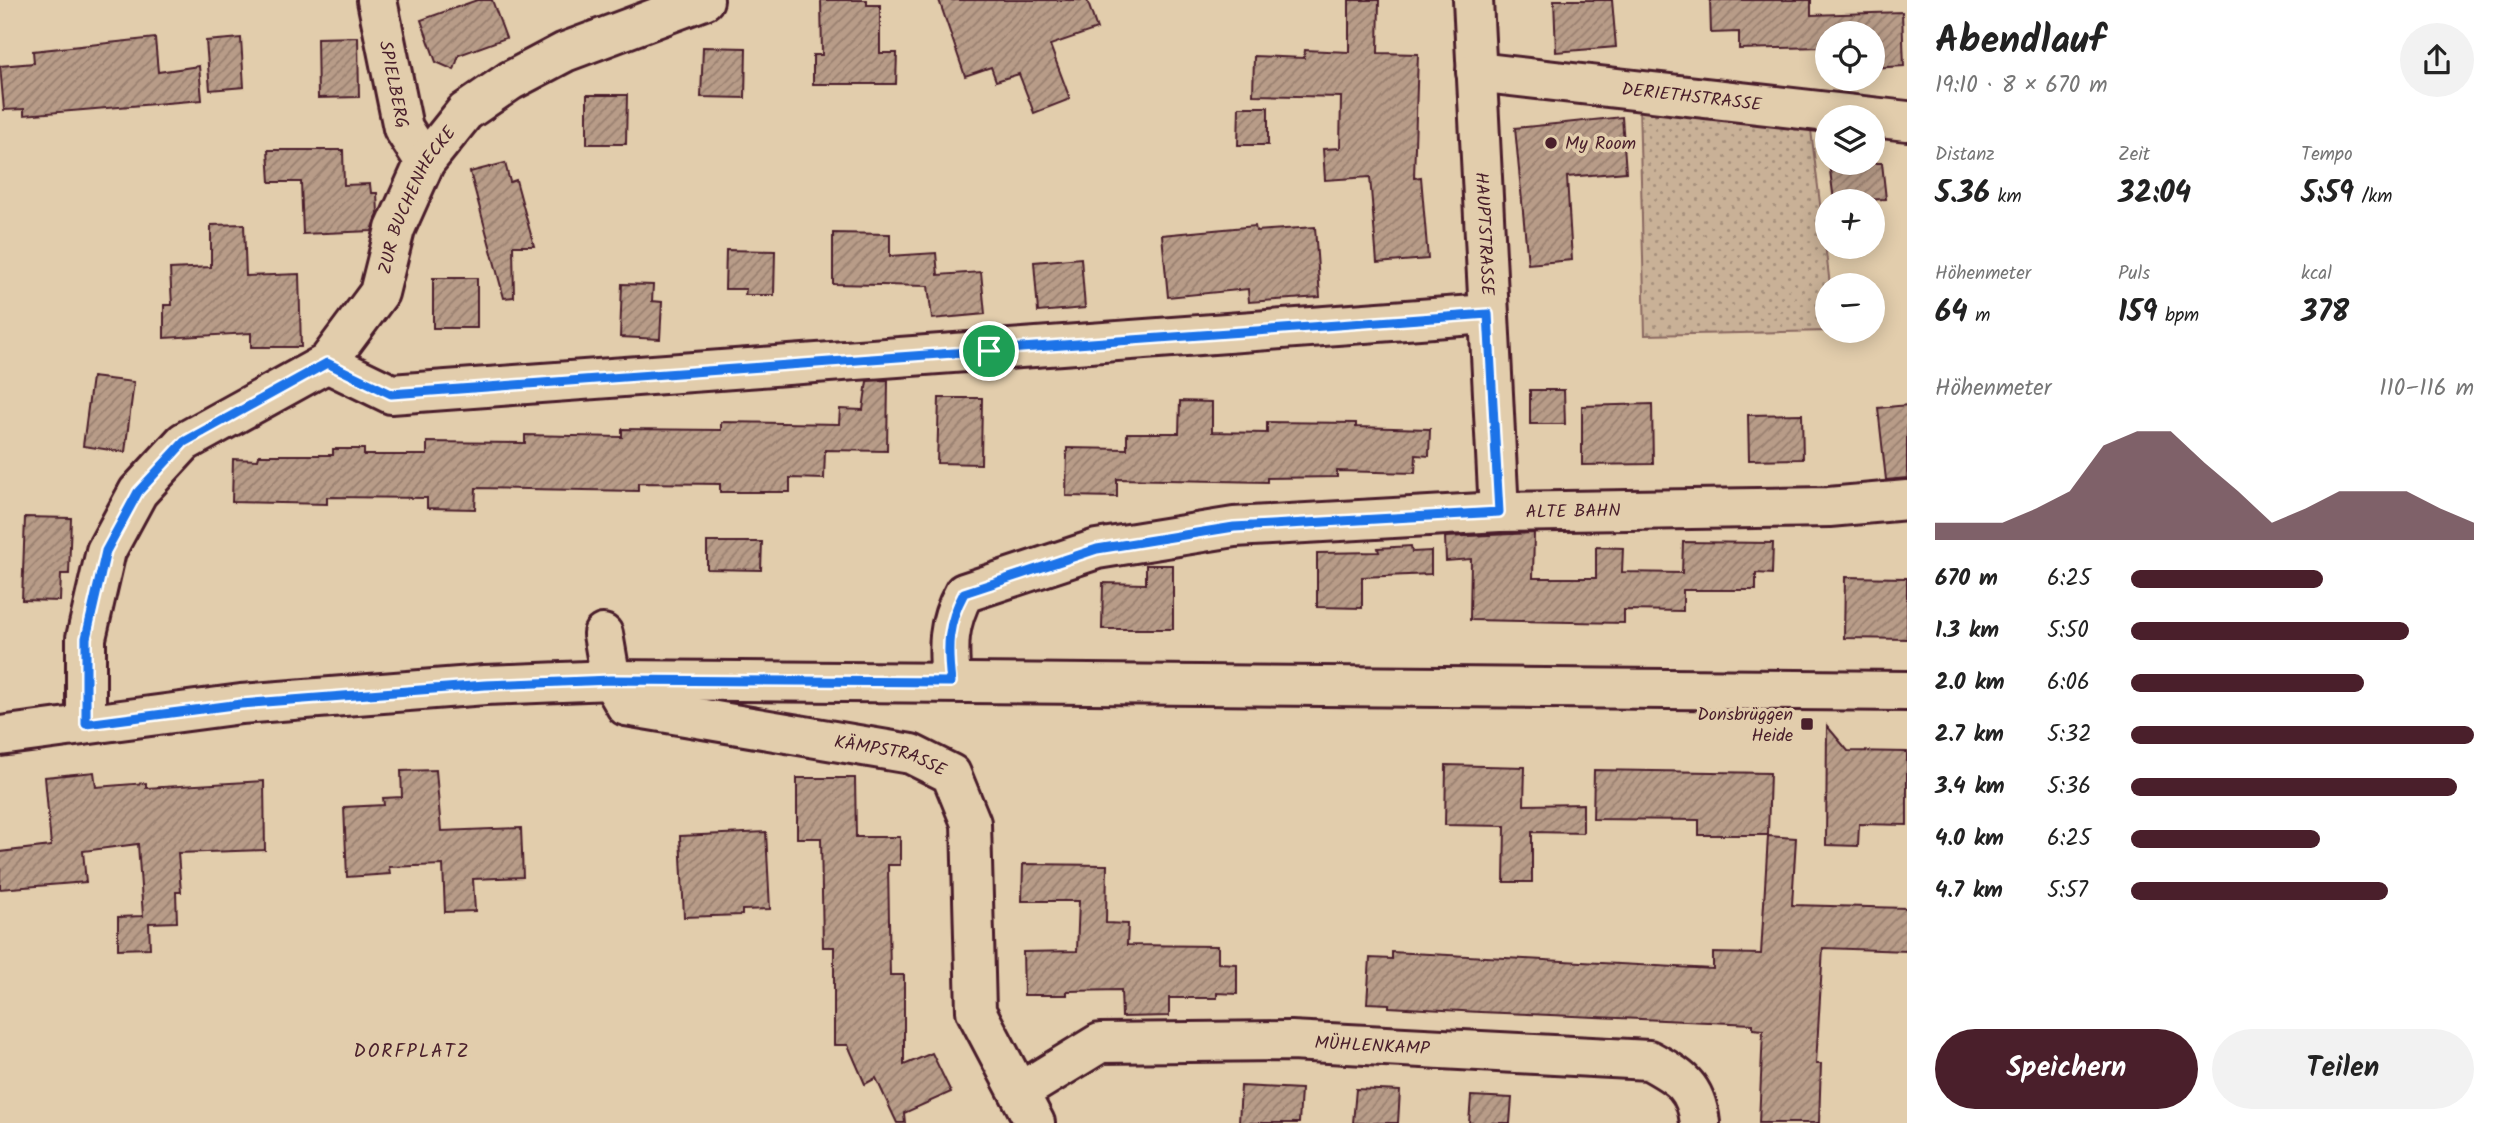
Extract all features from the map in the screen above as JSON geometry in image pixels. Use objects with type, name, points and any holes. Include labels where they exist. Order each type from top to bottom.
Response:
[{"type":"street","name":"SPIELBERG","points":[[377,0],[403,128],[425,162]]},
{"type":"street","name":"ZUR BUCHENHECKE","points":[[86,724],[86,638],[100,575],[106,551],[138,492],[184,442],[327,363],[379,293],[395,229],[425,162],[465,112],[510,81],[565,52],[704,0]]},
{"type":"street","name":"HAUPTSTRASSE","points":[[1473,0],[1499,512]]},
{"type":"street","name":"DERIETHSTRASSE","points":[[1476,72],[1907,121]]},
{"type":"street","points":[[327,363],[391,394],[1488,314]]},
{"type":"street","name":"ALTE BAHN","points":[[951,682],[947,645],[954,611],[964,593],[1097,549],[1234,527],[1499,512],[1829,507],[1907,499]]},
{"type":"street","name":"KÄMPSTRASSE","points":[[603,634],[611,680],[626,706],[911,754],[951,774],[971,823],[976,1011],[1028,1107]]},
{"type":"street","points":[[0,736],[241,704],[485,685],[611,680],[1907,691]]},
{"type":"street","name":"MÜHLENKAMP","points":[[1028,1107],[1100,1043],[1291,1041],[1649,1060],[1682,1079],[1698,1106],[1700,1123]]},
{"type":"shaded area","points":[[1639,103],[1810,122],[1818,189],[1815,189],[1815,259],[1827,259],[1829,273],[1815,273],[1815,331],[1645,335]]},
{"type":"building","points":[[477,0],[492,0],[506,38],[459,55],[454,70],[436,62],[421,20]]},
{"type":"building","points":[[821,0],[867,0],[867,5],[880,5],[880,53],[897,53],[896,84],[813,84],[813,55],[822,55]]},
{"type":"building","points":[[939,0],[1087,0],[1097,29],[1050,45],[1070,99],[1034,113],[1019,74],[996,81],[991,67],[965,76]]},
{"type":"building","points":[[1349,0],[1379,0],[1378,53],[1418,54],[1414,178],[1421,177],[1428,259],[1377,263],[1370,177],[1325,180],[1323,149],[1340,148],[1341,97],[1253,95],[1254,56],[1304,58],[1305,50],[1349,52]]},
{"type":"building","points":[[1554,0],[1612,0],[1616,47],[1556,52]]},
{"type":"building","points":[[1710,0],[1811,0],[1811,15],[1902,12],[1904,66],[1885,67],[1885,21],[1815,21],[1815,47],[1739,49],[1739,32],[1711,33]]},
{"type":"building","points":[[358,37],[359,97],[318,98],[317,38]]},
{"type":"building","points":[[155,38],[158,72],[199,66],[202,100],[24,115],[24,109],[4,110],[0,66],[34,63],[33,51]]},
{"type":"building","points":[[241,38],[244,87],[210,90],[206,41]]},
{"type":"building","points":[[703,47],[746,48],[745,98],[701,97]]},
{"type":"building","points":[[587,95],[627,95],[626,144],[587,144]]},
{"type":"building","points":[[1239,107],[1268,107],[1268,145],[1238,145]]},
{"type":"building","points":[[1622,117],[1626,172],[1567,177],[1572,260],[1528,264],[1515,128]]},
{"type":"building","points":[[268,150],[343,150],[344,185],[370,184],[371,193],[377,193],[378,213],[372,231],[303,234],[301,182],[270,182]]},
{"type":"building","points":[[505,163],[510,182],[516,180],[534,246],[513,246],[514,297],[504,298],[470,172]]},
{"type":"building","points":[[1831,175],[1883,175],[1885,189],[1832,189]]},
{"type":"building","points":[[244,224],[246,276],[299,274],[301,347],[251,347],[251,333],[164,338],[164,305],[172,305],[170,269],[211,267],[211,225]]},
{"type":"building","points":[[1255,226],[1256,231],[1315,227],[1320,297],[1249,302],[1248,289],[1168,297],[1162,235]]},
{"type":"building","points":[[833,233],[890,234],[890,256],[936,253],[938,275],[981,272],[985,314],[932,319],[928,286],[833,284]]},
{"type":"building","points":[[726,250],[775,251],[774,295],[745,295],[746,289],[725,289]]},
{"type":"building","points":[[1081,258],[1085,308],[1038,312],[1034,262]]},
{"type":"building","points":[[433,278],[477,278],[477,328],[433,328]]},
{"type":"building","points":[[622,284],[653,285],[652,301],[662,302],[660,339],[620,337]]},
{"type":"building","points":[[92,377],[134,382],[125,452],[83,446]]},
{"type":"building","points":[[888,380],[887,451],[825,450],[824,479],[790,478],[790,492],[720,492],[720,484],[638,483],[638,491],[476,488],[475,509],[427,508],[427,498],[327,497],[327,504],[232,502],[233,459],[258,460],[259,455],[333,455],[333,449],[364,449],[364,455],[427,455],[427,442],[525,443],[525,435],[622,437],[622,429],[721,430],[721,422],[839,424],[840,409],[863,410],[867,381]]},
{"type":"building","points":[[1530,390],[1564,390],[1565,424],[1530,424]]},
{"type":"building","points":[[939,398],[982,398],[981,464],[937,463]]},
{"type":"building","points":[[1180,401],[1212,402],[1212,432],[1267,433],[1267,422],[1356,423],[1356,427],[1430,429],[1429,456],[1416,455],[1415,473],[1337,471],[1337,477],[1267,478],[1267,482],[1117,479],[1117,497],[1066,496],[1067,448],[1127,449],[1127,433],[1179,433]]},
{"type":"building","points":[[1652,404],[1653,464],[1582,465],[1582,406]]},
{"type":"building","points":[[1907,405],[1907,478],[1886,480],[1878,408]]},
{"type":"building","points":[[1802,414],[1803,459],[1749,460],[1748,415]]},
{"type":"building","points":[[25,517],[71,518],[69,574],[61,574],[60,601],[22,600]]},
{"type":"building","points":[[1534,533],[1533,578],[1596,578],[1596,547],[1623,548],[1622,572],[1682,573],[1683,542],[1773,543],[1772,574],[1756,573],[1756,590],[1683,590],[1683,611],[1624,610],[1624,623],[1470,620],[1471,559],[1446,561],[1445,537]]},
{"type":"building","points":[[707,542],[762,542],[761,570],[707,569]]},
{"type":"building","points":[[1411,546],[1412,552],[1431,551],[1431,574],[1362,577],[1362,608],[1317,607],[1317,553],[1379,552],[1378,548]]},
{"type":"building","points":[[1146,565],[1173,565],[1173,629],[1102,629],[1103,583],[1146,584]]},
{"type":"building","points":[[1845,577],[1907,578],[1907,639],[1844,638]]},
{"type":"building","points":[[1827,726],[1848,751],[1907,752],[1907,825],[1859,824],[1858,846],[1826,845]]},
{"type":"building","points":[[1446,765],[1525,767],[1524,805],[1583,804],[1583,833],[1532,832],[1532,882],[1504,882],[1505,826],[1445,825]]},
{"type":"building","points":[[436,770],[441,831],[521,828],[523,877],[473,879],[475,911],[445,912],[443,865],[389,867],[390,874],[347,877],[344,807],[384,805],[383,798],[402,797],[401,771]]},
{"type":"building","points":[[1594,770],[1770,773],[1768,835],[1699,835],[1699,820],[1593,819]]},
{"type":"building","points":[[94,772],[96,787],[146,783],[146,788],[264,781],[265,850],[178,853],[181,892],[176,892],[177,922],[149,923],[150,948],[118,949],[118,917],[143,916],[138,844],[83,851],[86,882],[0,889],[0,852],[51,846],[45,777]]},
{"type":"building","points":[[797,778],[855,778],[856,837],[900,837],[900,865],[888,865],[890,975],[904,975],[904,1065],[932,1053],[951,1092],[904,1113],[905,1123],[897,1123],[876,1078],[865,1084],[848,1045],[834,1045],[834,947],[823,947],[821,838],[797,838]]},
{"type":"building","points":[[766,832],[770,909],[742,910],[742,915],[684,917],[680,836]]},
{"type":"building","points":[[1768,836],[1796,838],[1792,905],[1907,908],[1907,951],[1823,948],[1816,1064],[1821,1064],[1819,1123],[1759,1123],[1763,1030],[1753,1029],[1753,1024],[1480,1012],[1389,1007],[1389,1004],[1367,1003],[1370,958],[1392,959],[1392,952],[1713,969],[1713,953],[1761,954]]},
{"type":"building","points":[[1023,864],[1107,865],[1106,923],[1128,924],[1127,945],[1218,946],[1218,963],[1237,964],[1237,994],[1217,993],[1217,998],[1169,998],[1169,1016],[1122,1017],[1121,990],[1067,991],[1067,995],[1024,995],[1023,952],[1077,951],[1079,901],[1022,901]]},
{"type":"building","points":[[1241,1086],[1301,1089],[1299,1123],[1239,1123]]},
{"type":"building","points":[[1356,1089],[1400,1091],[1398,1123],[1353,1123]]},
{"type":"building","points":[[1471,1096],[1512,1098],[1510,1123],[1469,1123]]},
{"type":"place","name":"My Room","points":[[1551,143]]},
{"type":"place","name":"Donsbrüggen Heide","points":[[1807,724]]},
{"type":"district","name":"DORFPLATZ","points":[[412,1050]]},
{"type":"route","points":[[1488,314],[1499,512],[1234,527],[1097,549],[964,593],[954,611],[947,645],[951,682],[611,680],[485,685],[241,704],[86,724],[86,638],[106,551],[138,492],[184,442],[327,363],[391,394],[989,351],[1488,314]]}]
